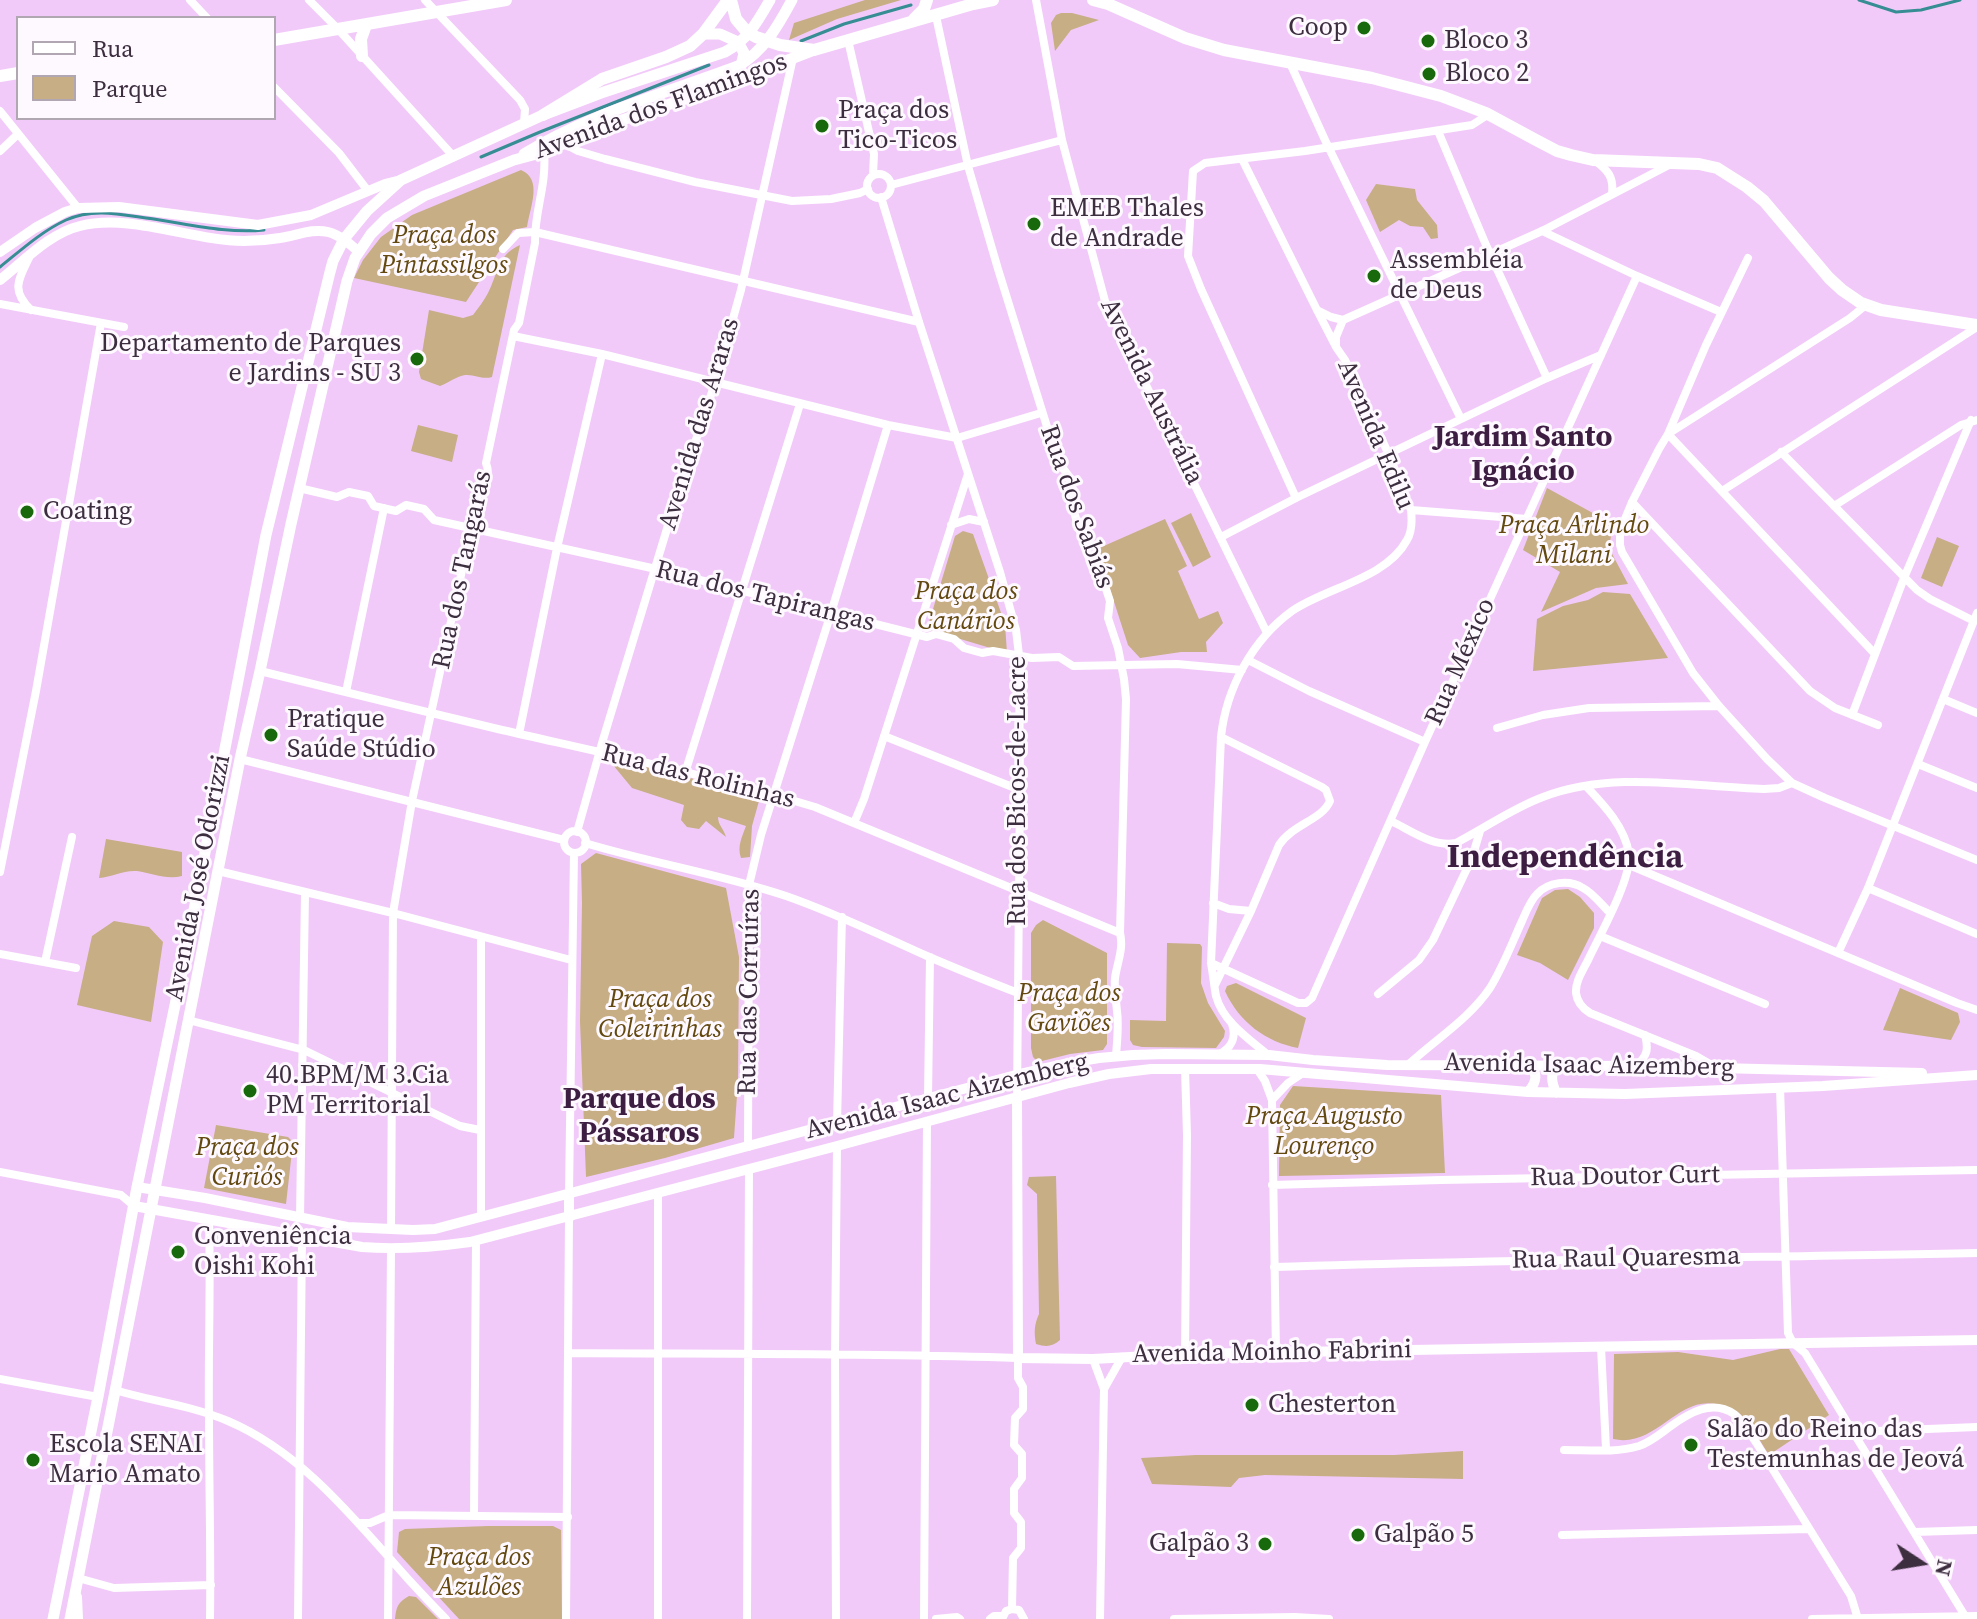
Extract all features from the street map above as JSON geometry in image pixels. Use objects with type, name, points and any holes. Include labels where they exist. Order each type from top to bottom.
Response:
[{"type":"main road","points":[[276,40],[506,0]]},
{"type":"main road","points":[[543,115],[602,79],[690,46],[730,0]]},
{"type":"main road","points":[[730,0],[736,19],[747,32],[780,45],[814,50]]},
{"type":"main road","name":"Avenida José Odorizzi","points":[[50,1619],[98,1397],[266,535],[333,261],[344,239],[375,203],[401,180],[543,115],[733,48],[746,37],[770,0]]},
{"type":"main road","points":[[514,160],[551,137],[581,124],[738,66],[758,51],[792,0]]},
{"type":"main road","points":[[907,23],[920,14],[927,0]]},
{"type":"main road","name":"Avenida dos Flamingos","points":[[357,255],[387,218],[424,196],[814,50],[993,0]]},
{"type":"main road","points":[[1093,0],[1105,2],[1185,38],[1224,50],[1372,78],[1441,96],[1489,114],[1557,151],[1593,160],[1699,164],[1717,168],[1764,201],[1829,278],[1866,305],[1977,326]]},
{"type":"main road","points":[[362,56],[361,39],[366,25]]},
{"type":"main road","points":[[703,34],[727,36],[742,46],[743,60],[739,71],[728,83]]},
{"type":"main road","name":"Avenida José Odorizzi","points":[[70,1619],[240,759],[347,281],[357,255]]},
{"type":"street","points":[[190,0],[205,16]]},
{"type":"street","points":[[309,0],[454,157]]},
{"type":"street","points":[[425,0],[520,100],[525,109],[524,124]]},
{"type":"street","name":"Avenida Austrália","points":[[1036,0],[1062,140],[1105,301],[1267,633]]},
{"type":"street","name":"Rua dos Sabiás","points":[[936,16],[968,166],[1041,413],[1058,462],[1068,475],[1074,492],[1073,509],[1095,575],[1105,586],[1110,601],[1108,618],[1124,679],[1121,957],[1115,977],[1114,1000],[1117,1011],[1116,1056]]},
{"type":"street","points":[[848,40],[874,154],[873,175],[868,181],[868,189],[872,195],[881,197],[887,194],[891,185]]},
{"type":"street","name":"Avenida das Araras","points":[[577,832],[744,280],[793,58]]},
{"type":"street","points":[[1290,63],[1461,419]]},
{"type":"street","points":[[276,89],[339,153],[368,191]]},
{"type":"street","points":[[0,111],[78,208]]},
{"type":"street","points":[[1296,498],[1188,256],[1193,171],[1205,163],[1472,125],[1489,114]]},
{"type":"street","points":[[1438,131],[1547,378]]},
{"type":"street","points":[[0,151],[18,134]]},
{"type":"street","points":[[891,185],[1062,140]]},
{"type":"street","points":[[565,144],[605,159],[792,201],[860,193],[868,189]]},
{"type":"street","name":"Rua dos Tangarás","points":[[391,1229],[393,913],[412,801],[476,497],[484,489],[487,479],[489,470],[486,463],[513,336],[521,314],[545,182],[544,152]]},
{"type":"street","name":"Avenida Edilu","points":[[1242,159],[1345,360],[1389,455],[1412,518],[1408,539],[1391,559],[1376,570],[1308,602],[1267,633],[1242,670],[1226,708],[1221,737],[1211,963],[1216,996],[1232,1024],[1269,1055]]},
{"type":"street","points":[[1593,160],[1606,168],[1610,175],[1612,194]]},
{"type":"street","points":[[1317,310],[1343,320],[1542,231],[1673,163]]},
{"type":"street","points":[[873,175],[885,175],[891,185]]},
{"type":"street","points":[[0,252],[35,228],[78,208],[119,207],[258,225],[311,215],[401,180]]},
{"type":"street","name":"Rua dos Bicos-de-Lacre","points":[[881,197],[1015,621],[1019,655],[1020,790],[1016,1075],[1018,1358]]},
{"type":"street","points":[[0,280],[57,235],[98,223],[230,241],[282,238],[320,231],[344,239],[357,255]]},
{"type":"street","points":[[1542,231],[1721,312]]},
{"type":"street","points":[[503,249],[518,233],[535,232],[919,322]]},
{"type":"street","points":[[30,255],[18,288],[21,300],[31,310]]},
{"type":"street","points":[[1748,258],[1668,434],[1632,502],[1620,531],[1622,552],[1683,658],[1719,706],[1792,783],[1977,860]]},
{"type":"street","name":"Rua México","points":[[1224,968],[1298,1003],[1306,1003],[1312,998],[1637,276]]},
{"type":"street","points":[[0,304],[124,327]]},
{"type":"street","points":[[1668,434],[1866,305]]},
{"type":"street","points":[[1336,347],[1336,337],[1343,320]]},
{"type":"street","points":[[0,872],[36,691],[101,323]]},
{"type":"street","points":[[1722,491],[1977,326]]},
{"type":"street","points":[[513,336],[602,354],[888,425],[957,438],[1041,413]]},
{"type":"street","points":[[519,734],[557,548],[602,354]]},
{"type":"street","points":[[1221,537],[1296,498],[1601,355]]},
{"type":"street","points":[[685,773],[800,404]]},
{"type":"street","points":[[1834,506],[1897,464],[1974,420]]},
{"type":"street","points":[[1852,715],[1904,578],[1974,420]]},
{"type":"street","name":"Rua das Corruíras","points":[[748,1147],[749,885],[761,835],[888,425]]},
{"type":"street","points":[[1668,434],[1875,654]]},
{"type":"street","points":[[1781,452],[1904,578],[1930,599],[1975,617],[1973,638],[1943,699],[1868,888],[1838,953]]},
{"type":"street","points":[[854,823],[968,472]]},
{"type":"street","name":"Rua dos Tapirangas","points":[[299,488],[337,497],[349,492],[368,496],[374,506],[396,511],[406,505],[424,509],[434,520],[656,569],[927,637],[936,634],[982,653],[993,651],[1032,658],[1059,657],[1073,666],[1177,664],[1242,670]]},
{"type":"street","points":[[1632,502],[1810,691],[1823,701],[1878,725]]},
{"type":"street","points":[[346,692],[384,508]]},
{"type":"street","points":[[1411,510],[1527,519]]},
{"type":"street","points":[[951,525],[969,519],[984,522]]},
{"type":"street","points":[[1248,660],[1309,691],[1425,742]]},
{"type":"street","name":"Rua das Rolinhas","points":[[260,671],[774,794],[815,807],[1120,933]]},
{"type":"street","points":[[1943,699],[1977,713]]},
{"type":"street","points":[[1497,728],[1543,715],[1589,708],[1719,706]]},
{"type":"street","points":[[884,736],[1020,790]]},
{"type":"street","points":[[1215,985],[1279,845],[1293,829],[1324,811],[1330,796],[1322,787],[1221,737]]},
{"type":"street","points":[[240,759],[564,840]]},
{"type":"street","points":[[1918,764],[1977,788]]},
{"type":"street","points":[[1391,821],[1434,842],[1450,845],[1543,797],[1586,786],[1637,782],[1764,789],[1792,783]]},
{"type":"street","points":[[1586,786],[1616,822],[1626,840],[1629,865],[1577,982],[1576,996],[1590,1013],[1696,1056],[1715,1067]]},
{"type":"street","points":[[1378,994],[1411,968],[1426,950],[1467,869],[1480,831]]},
{"type":"street","points":[[571,832],[577,832],[583,835],[585,843],[581,851],[574,853],[567,850],[564,840],[571,832]]},
{"type":"street","points":[[45,962],[72,837]]},
{"type":"street","points":[[585,843],[749,885],[842,917],[1018,993]]},
{"type":"street","points":[[1450,845],[1467,869]]},
{"type":"street","points":[[566,1619],[574,853]]},
{"type":"street","points":[[1629,865],[1977,1010]]},
{"type":"street","points":[[218,871],[571,960]]},
{"type":"street","points":[[1409,1064],[1459,1021],[1488,990],[1538,892],[1559,883],[1571,883],[1583,888],[1610,913]]},
{"type":"street","points":[[1868,888],[1977,934]]},
{"type":"street","points":[[300,1218],[305,893]]},
{"type":"street","points":[[1213,903],[1229,909],[1251,911]]},
{"type":"street","points":[[837,1123],[842,917]]},
{"type":"street","points":[[1600,936],[1765,1004]]},
{"type":"street","points":[[481,937],[481,1217]]},
{"type":"street","points":[[0,954],[76,968]]},
{"type":"street","points":[[928,1098],[930,957]]},
{"type":"street","points":[[1211,963],[1224,968]]},
{"type":"street","points":[[188,1020],[304,1050],[460,1126],[480,1130]]},
{"type":"street","points":[[1218,1055],[1232,1044],[1232,1024]]},
{"type":"street","points":[[1636,1066],[1648,1051],[1645,1035]]},
{"type":"street","name":"Avenida Isaac Aizemberg","points":[[137,1187],[347,1227],[435,1229],[1016,1075],[1116,1056],[1269,1055],[1347,1063],[1715,1067],[1977,1075]]},
{"type":"street","points":[[1069,1063],[1063,1075],[1069,1083]]},
{"type":"street","points":[[1528,1092],[1535,1080],[1534,1070],[1529,1065]]},
{"type":"street","points":[[1556,1093],[1552,1076],[1558,1065]]},
{"type":"street","points":[[1185,1068],[1185,1354]]},
{"type":"street","name":"Avenida Isaac Aizemberg","points":[[134,1206],[362,1247],[440,1246],[476,1241],[569,1218],[1069,1083],[1151,1069],[1257,1069],[1528,1092],[1625,1094],[1964,1075]]},
{"type":"street","points":[[1257,1069],[1272,1100],[1276,1353]]},
{"type":"street","points":[[1272,1100],[1282,1088],[1303,1073]]},
{"type":"street","points":[[1780,1087],[1788,1333],[1793,1343],[1805,1353],[1965,1616]]},
{"type":"street","points":[[924,1619],[927,1122]]},
{"type":"street","points":[[836,1619],[837,1146]]},
{"type":"street","points":[[747,1619],[749,1169]]},
{"type":"street","name":"Rua Doutor Curt","points":[[1272,1185],[1977,1170]]},
{"type":"street","points":[[0,1172],[121,1195],[134,1206]]},
{"type":"street","points":[[121,1195],[137,1187]]},
{"type":"street","points":[[658,1193],[658,1619]]},
{"type":"street","points":[[209,1219],[210,1619]]},
{"type":"street","points":[[298,1619],[302,1237]]},
{"type":"street","points":[[474,1516],[476,1241]]},
{"type":"street","points":[[388,1619],[391,1249]]},
{"type":"street","name":"Rua Raul Quaresma","points":[[1274,1267],[1604,1258],[1977,1253]]},
{"type":"street","name":"Avenida Moinho Fabrini","points":[[568,1353],[1093,1359],[1185,1354],[1977,1340]]},
{"type":"street","points":[[1601,1347],[1606,1449]]},
{"type":"street","points":[[1104,1389],[1122,1357]]},
{"type":"street","points":[[1012,1609],[1013,1558],[1021,1548],[1021,1522],[1014,1513],[1014,1489],[1022,1478],[1022,1454],[1014,1445],[1015,1418],[1023,1409],[1018,1358]]},
{"type":"street","points":[[1093,1359],[1104,1389],[1100,1619]]},
{"type":"street","points":[[0,1379],[98,1397]]},
{"type":"street","points":[[115,1390],[209,1414],[276,1448],[322,1485],[446,1619]]},
{"type":"street","points":[[1564,1450],[1638,1446],[1651,1441],[1693,1411],[1708,1408],[1733,1413],[1851,1596],[1858,1618]]},
{"type":"street","points":[[1852,1432],[1977,1427]]},
{"type":"street","points":[[359,1523],[370,1523],[389,1515],[568,1517]]},
{"type":"street","points":[[1562,1535],[1809,1529]]},
{"type":"street","points":[[1915,1532],[1977,1530]]},
{"type":"street","points":[[78,1582],[114,1588],[211,1585]]},
{"type":"street","name":"Avenida José Odorizzi","points":[[78,1582],[78,1619]]},
{"type":"street","points":[[990,1619],[994,1616],[1002,1618],[1006,1611],[1012,1609],[1019,1610],[1025,1619]]},
{"type":"street","points":[[1812,1619],[1977,1616]]},
{"type":"street","points":[[936,1619],[960,1619]]},
{"type":"street","points":[[1174,1619],[1329,1619]]},
{"type":"green space","points":[[865,0],[901,0],[837,19],[789,40],[794,23]]},
{"type":"green space","points":[[1061,13],[1099,20],[1071,30],[1055,51],[1051,23]]},
{"type":"green space","name":"Praça dos Pintassilgos","points":[[521,170],[528,174],[533,187],[527,227],[513,230],[466,302],[354,278],[381,237],[412,215]]},
{"type":"green space","points":[[1376,184],[1415,189],[1417,200],[1437,225],[1438,238],[1431,239],[1423,227],[1410,226],[1399,220],[1380,232],[1366,200]]},
{"type":"green space","points":[[520,245],[492,377],[465,375],[440,386],[421,379],[419,372],[429,310],[463,318],[473,315],[488,293],[502,260]]},
{"type":"green space","points":[[418,425],[458,435],[452,462],[411,451]]},
{"type":"green space","name":"Praça Arlindo Milani","points":[[1547,488],[1613,524],[1609,548],[1628,584],[1596,588],[1541,612],[1560,572],[1523,550]]},
{"type":"green space","points":[[1191,513],[1211,557],[1193,567],[1171,523]]},
{"type":"green space","points":[[1165,519],[1187,566],[1178,571],[1199,619],[1218,611],[1223,623],[1206,642],[1207,652],[1140,658],[1128,645],[1097,549]]},
{"type":"green space","name":"Praça dos Canários","points":[[963,531],[973,534],[1005,624],[1007,653],[927,629],[955,536]]},
{"type":"green space","points":[[1937,537],[1959,546],[1942,587],[1921,578]]},
{"type":"green space","points":[[1603,592],[1630,594],[1668,658],[1533,671],[1537,619]]},
{"type":"green space","points":[[621,762],[691,778],[759,801],[752,826],[750,857],[741,858],[740,854],[740,842],[746,826],[718,817],[726,837],[706,821],[699,829],[687,827],[681,820],[684,805],[632,788],[613,765]]},
{"type":"green space","points":[[106,839],[182,852],[182,876],[165,877],[132,871],[99,878]]},
{"type":"green space","name":"Praça dos Coleirinhas","points":[[596,853],[726,888],[739,957],[738,1081],[734,1138],[586,1177],[580,1021],[581,864]]},
{"type":"green space","points":[[1568,889],[1594,913],[1594,928],[1568,980],[1540,963],[1517,955],[1542,898],[1555,890]]},
{"type":"green space","name":"Praça dos Gaviões","points":[[1043,920],[1107,953],[1107,1044],[1103,1050],[1038,1062],[1033,1057],[1031,933]]},
{"type":"green space","points":[[114,921],[149,927],[163,942],[151,1022],[77,1005],[92,936]]},
{"type":"green space","points":[[1167,943],[1200,944],[1202,947],[1201,983],[1208,1003],[1225,1031],[1216,1048],[1142,1047],[1133,1045],[1130,1040],[1130,1020],[1166,1021]]},
{"type":"green space","points":[[1236,983],[1306,1018],[1298,1048],[1265,1036],[1246,1021],[1225,991],[1227,986]]},
{"type":"green space","points":[[1900,988],[1958,1013],[1960,1022],[1951,1040],[1883,1030]]},
{"type":"green space","name":"Praça Augusto Lourenço","points":[[1293,1086],[1441,1095],[1445,1173],[1279,1176],[1280,1105]]},
{"type":"green space","name":"Praça dos Curiós","points":[[216,1125],[288,1137],[293,1142],[286,1204],[204,1188]]},
{"type":"green space","points":[[1056,1176],[1060,1340],[1046,1346],[1036,1344],[1035,1340],[1039,1314],[1037,1194],[1027,1185],[1029,1177]]},
{"type":"green space","points":[[1789,1349],[1829,1415],[1769,1455],[1744,1417],[1723,1406],[1707,1403],[1681,1412],[1643,1436],[1629,1440],[1613,1439],[1614,1354],[1678,1352],[1733,1360]]},
{"type":"green space","points":[[1463,1451],[1463,1479],[1265,1475],[1239,1478],[1231,1487],[1152,1484],[1141,1458],[1394,1455]]},
{"type":"green space","name":"Praça dos Azulões","points":[[553,1526],[561,1530],[562,1619],[459,1619],[397,1552],[399,1532],[405,1529]]},
{"type":"green space","points":[[409,1596],[416,1597],[438,1619],[395,1619],[398,1605]]},
{"type":"waterway","points":[[1859,0],[1896,12],[1921,10],[1960,0]]},
{"type":"waterway","points":[[801,41],[844,24],[911,5]]},
{"type":"waterway","points":[[481,157],[709,65]]},
{"type":"waterway","points":[[0,267],[49,230],[66,220],[86,214],[116,214],[220,229],[264,230]]},
{"type":"place","name":"Coop","points":[[1364,28]]},
{"type":"place","name":"Bloco 3","points":[[1428,41]]},
{"type":"place","name":"Bloco 2","points":[[1429,74]]},
{"type":"place","name":"Praça dos Tico-Ticos","points":[[822,126]]},
{"type":"place","name":"EMEB Thales de Andrade","points":[[1034,224]]},
{"type":"place","name":"Assembléia de Deus","points":[[1374,276]]},
{"type":"place","name":"Departamento de Parques e Jardins - SU 3","points":[[417,359]]},
{"type":"place","name":"Coating","points":[[27,512]]},
{"type":"place","name":"Pratique Saúde Stúdio","points":[[271,735]]},
{"type":"place","name":"40.BPM/M 3.Cia PM Territorial","points":[[250,1091]]},
{"type":"place","name":"Conveniência Oishi Kohi","points":[[178,1252]]},
{"type":"place","name":"Chesterton","points":[[1252,1405]]},
{"type":"place","name":"Salão do Reino das Testemunhas de Jeová","points":[[1691,1445]]},
{"type":"place","name":"Escola SENAI Mario Amato","points":[[33,1460]]},
{"type":"place","name":"Galpão 5","points":[[1358,1535]]},
{"type":"place","name":"Galpão 3","points":[[1265,1544]]},
{"type":"district","name":"Jardim Santo Ignácio","points":[[1523,455]]},
{"type":"district","name":"Independência","points":[[1565,858]]},
{"type":"district","name":"Parque dos Pássaros","points":[[639,1117]]}]
